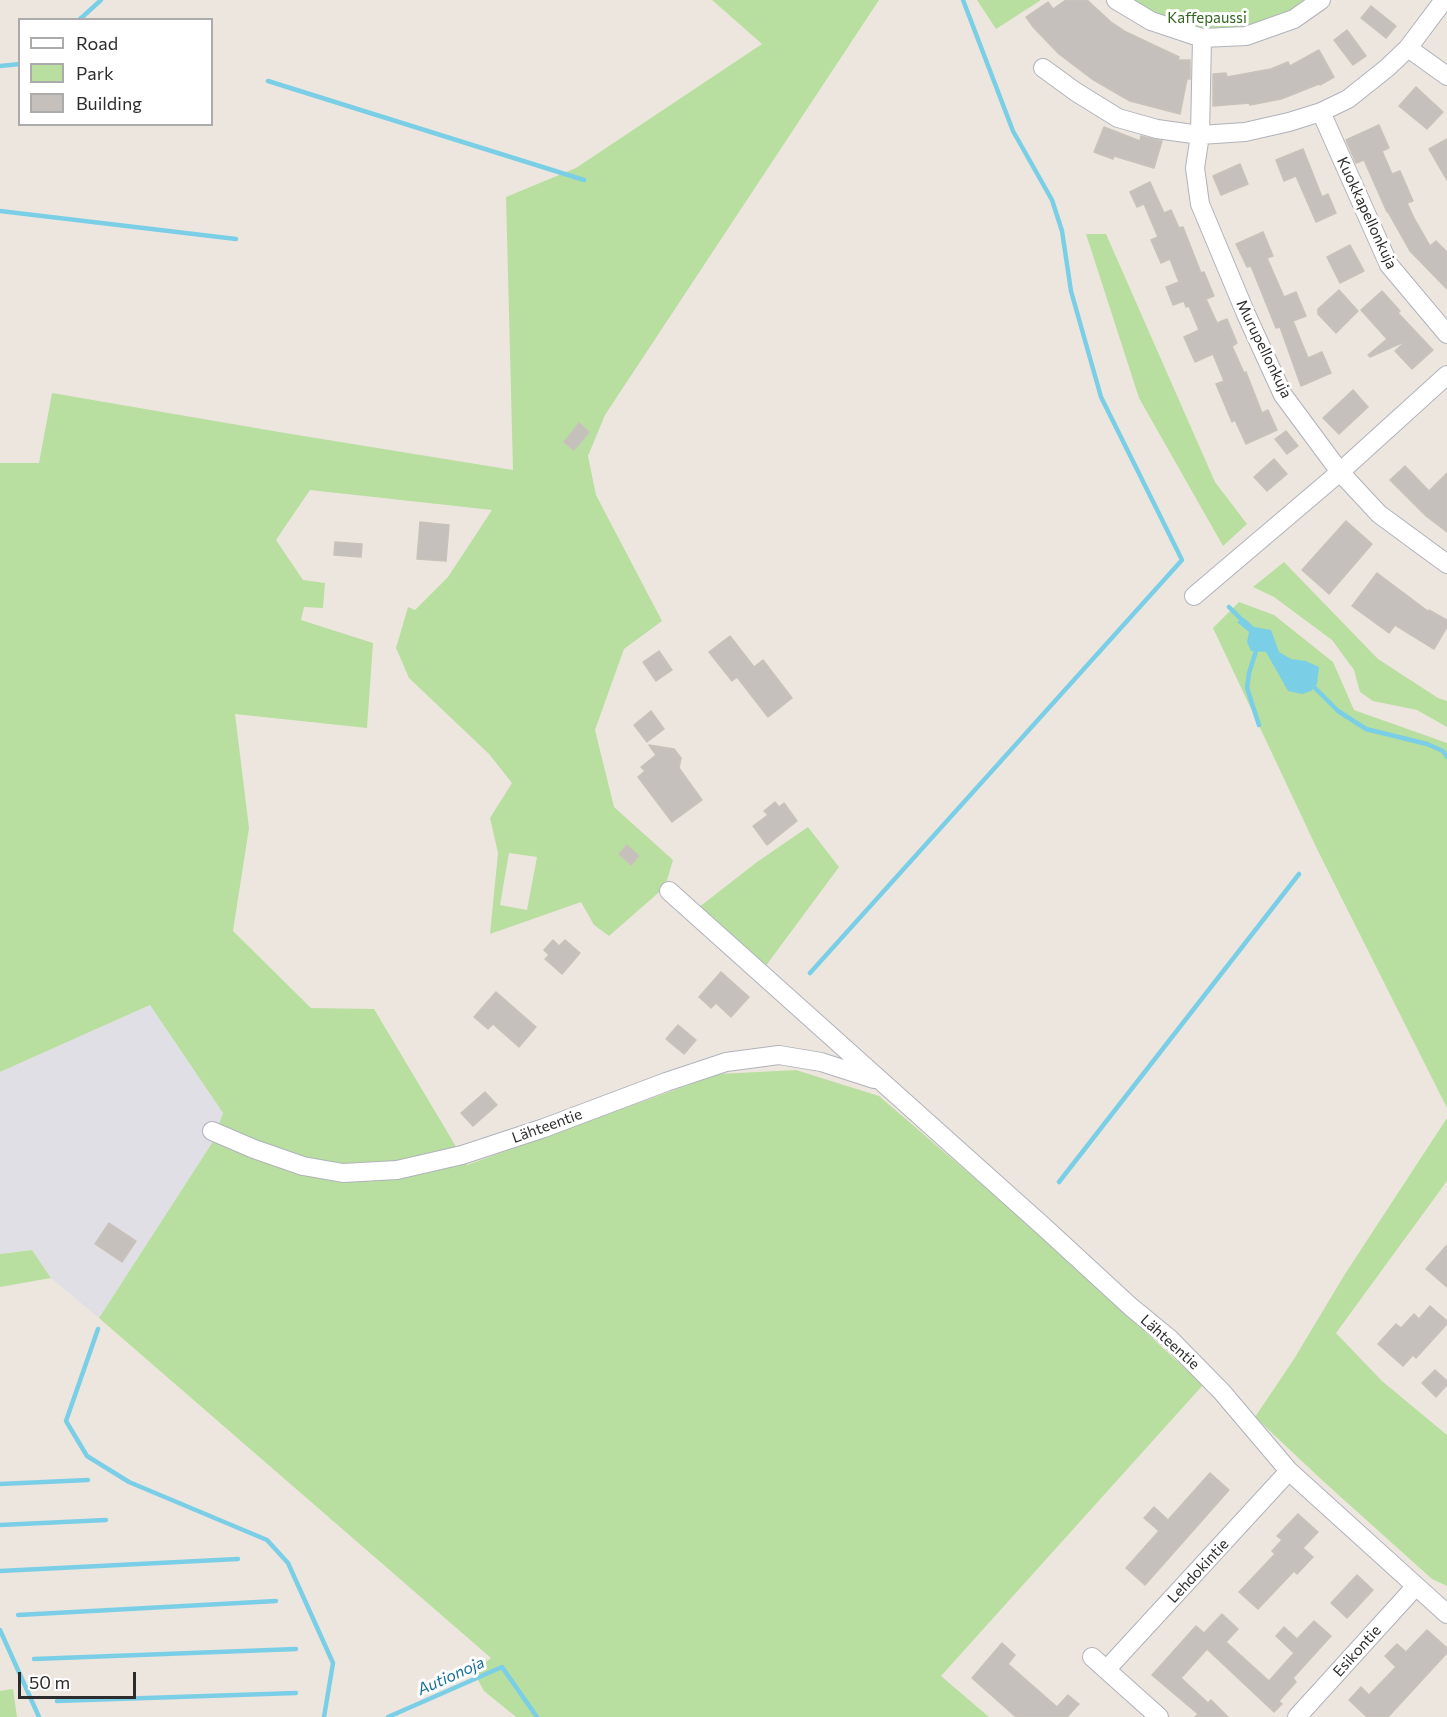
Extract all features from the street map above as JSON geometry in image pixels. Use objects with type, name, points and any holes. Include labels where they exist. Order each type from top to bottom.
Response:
[{"type":"street","points":[[1116,0],[1151,21],[1202,38],[1246,36],[1294,19],[1321,0]]},
{"type":"street","points":[[1043,68],[1118,118],[1157,129],[1200,135],[1245,132],[1321,112],[1348,99],[1408,48],[1444,0]]},
{"type":"street","name":"Murupellonkuja","points":[[1202,38],[1200,135],[1195,168],[1200,204],[1246,314],[1284,395],[1340,472],[1379,513],[1447,564]]},
{"type":"street","points":[[1408,48],[1447,76]]},
{"type":"street","name":"Kuokkapellonkuja","points":[[1321,112],[1389,265],[1447,334]]},
{"type":"street","points":[[1194,596],[1340,472],[1447,375]]},
{"type":"street","name":"Lähteentie","points":[[669,891],[1131,1307],[1170,1339],[1215,1384],[1289,1471],[1447,1614]]},
{"type":"street","name":"Lähteentie","points":[[212,1131],[303,1166],[343,1173],[397,1170],[462,1155],[726,1062],[779,1055],[821,1062],[881,1081]]},
{"type":"street","name":"Lehdokintie","points":[[1106,1670],[1289,1471]]},
{"type":"street","name":"Esikontie","points":[[1297,1717],[1416,1586]]},
{"type":"street","points":[[1092,1657],[1159,1717]]},
{"type":"shaded area","points":[[150,1005],[223,1113],[212,1143],[99,1318],[51,1278],[32,1250],[0,1254],[0,1072]]},
{"type":"green space","points":[[712,0],[879,0],[605,415],[588,456],[596,495],[662,621],[624,649],[595,730],[614,807],[673,860],[665,887],[609,936],[594,925],[581,902],[490,934],[498,853],[490,818],[512,783],[489,754],[409,678],[396,648],[408,607],[415,610],[448,577],[492,510],[310,490],[276,540],[303,580],[325,583],[323,608],[304,607],[301,620],[373,643],[367,728],[235,714],[249,828],[233,931],[311,1008],[374,1009],[467,1165],[719,1074],[796,1070],[879,1096],[1043,1237],[1203,1385],[941,1676],[989,1717],[516,1717],[484,1691],[473,1671],[491,1658],[99,1318],[212,1143],[223,1113],[150,1005],[0,1072],[0,463],[39,463],[52,393],[513,470],[506,197],[576,168],[762,44]],"holes":[[[509,853],[537,857],[527,910],[500,905]]]},
{"type":"green space","points":[[977,0],[1041,0],[996,29]]},
{"type":"green space","name":"Kaffepaussi","points":[[1116,0],[1321,0],[1294,19],[1202,38]]},
{"type":"green space","points":[[1086,234],[1106,234],[1215,482],[1247,524],[1223,546],[1139,398]]},
{"type":"green space","points":[[1284,562],[1378,659],[1438,698],[1447,701],[1447,727],[1417,710],[1373,701],[1360,692],[1354,670],[1332,640],[1274,597],[1253,587]]},
{"type":"green space","points":[[1239,602],[1274,615],[1333,662],[1354,710],[1447,743],[1447,1108],[1318,851],[1213,628]]},
{"type":"green space","points":[[808,827],[839,867],[765,967],[698,908],[757,862]]},
{"type":"green space","points":[[1447,1118],[1447,1181],[1336,1333],[1382,1381],[1447,1435],[1447,1586],[1432,1579],[1255,1417]]},
{"type":"green space","points":[[32,1250],[51,1278],[0,1287],[0,1254]]},
{"type":"green space","points":[[13,1689],[17,1717],[0,1717],[0,1691]]},
{"type":"water","points":[[1244,618],[1254,627],[1271,630],[1279,652],[1291,659],[1306,661],[1319,667],[1317,684],[1311,691],[1302,694],[1288,691],[1266,652],[1251,651],[1247,642],[1249,632],[1237,622]]},
{"type":"building","points":[[1066,0],[1087,0],[1126,32],[1179,57],[1178,60],[1190,60],[1190,79],[1187,79],[1180,114],[1130,101],[1092,79],[1059,54],[1026,17],[1048,2],[1053,9]]},
{"type":"building","points":[[1371,6],[1396,26],[1386,38],[1361,18]]},
{"type":"building","points":[[1347,30],[1366,56],[1353,65],[1334,40]]},
{"type":"building","points":[[1319,50],[1334,77],[1320,85],[1281,99],[1250,105],[1249,103],[1213,106],[1213,74],[1226,73],[1227,77],[1271,69],[1288,62],[1290,66]]},
{"type":"building","points":[[1416,87],[1443,112],[1427,129],[1399,106]]},
{"type":"building","points":[[1379,125],[1389,148],[1382,151],[1392,174],[1400,171],[1413,201],[1407,203],[1414,218],[1430,246],[1436,241],[1447,252],[1447,289],[1410,251],[1387,212],[1364,160],[1356,163],[1346,140]]},
{"type":"building","points":[[1104,127],[1140,141],[1141,136],[1162,141],[1154,168],[1114,156],[1113,159],[1094,152]]},
{"type":"building","points":[[1447,139],[1447,180],[1429,149]]},
{"type":"building","points":[[1303,149],[1322,197],[1328,194],[1336,213],[1316,222],[1296,176],[1284,181],[1276,160]]},
{"type":"building","points":[[1240,164],[1248,184],[1221,195],[1213,176]]},
{"type":"building","points":[[1150,182],[1164,213],[1171,210],[1179,228],[1183,227],[1201,273],[1204,272],[1214,296],[1206,299],[1217,323],[1227,319],[1237,343],[1232,346],[1244,373],[1246,372],[1262,413],[1268,410],[1277,430],[1246,444],[1235,420],[1232,422],[1216,384],[1224,381],[1213,354],[1195,362],[1184,337],[1199,330],[1189,306],[1186,307],[1184,301],[1173,305],[1166,287],[1179,282],[1170,259],[1161,263],[1151,240],[1158,237],[1144,204],[1137,207],[1130,192]]},
{"type":"building","points":[[1263,232],[1273,256],[1267,258],[1284,297],[1296,292],[1306,316],[1293,321],[1308,358],[1322,352],[1331,373],[1301,386],[1280,327],[1276,328],[1251,266],[1247,267],[1236,244]]},
{"type":"building","points":[[1350,245],[1364,271],[1340,283],[1327,257]]},
{"type":"building","points":[[1339,290],[1358,311],[1336,333],[1318,314],[1318,309]]},
{"type":"building","points":[[1382,291],[1400,311],[1398,313],[1433,350],[1412,369],[1395,351],[1406,341],[1370,357],[1368,355],[1387,339],[1361,310]]},
{"type":"building","points":[[1353,390],[1368,407],[1339,434],[1323,418]]},
{"type":"building","points":[[579,423],[589,432],[574,450],[564,442]]},
{"type":"building","points":[[1286,431],[1298,446],[1287,454],[1275,439]]},
{"type":"building","points":[[1274,459],[1287,474],[1267,491],[1254,477]]},
{"type":"building","points":[[1405,466],[1429,491],[1447,473],[1447,532],[1426,516],[1390,480]]},
{"type":"building","points":[[1346,521],[1372,544],[1329,594],[1302,570]]},
{"type":"building","points":[[420,522],[449,525],[446,561],[417,559]]},
{"type":"building","points":[[335,542],[362,544],[361,557],[334,555]]},
{"type":"building","points":[[1377,573],[1429,612],[1429,610],[1447,620],[1447,627],[1434,649],[1395,625],[1389,633],[1352,606]]},
{"type":"building","points":[[730,636],[754,667],[763,660],[792,698],[768,717],[737,677],[732,681],[709,652]]},
{"type":"building","points":[[659,651],[672,670],[656,681],[643,662]]},
{"type":"building","points":[[651,711],[664,729],[647,742],[634,725]]},
{"type":"building","points":[[649,745],[674,749],[681,758],[679,768],[702,800],[672,822],[638,777],[645,771],[641,767],[656,755]]},
{"type":"building","points":[[775,802],[779,807],[784,803],[797,821],[767,845],[753,826],[768,815],[764,811]]},
{"type":"building","points":[[627,845],[639,856],[631,865],[619,854]]},
{"type":"building","points":[[553,940],[559,946],[565,940],[580,953],[562,974],[545,959],[549,955],[544,950]]},
{"type":"building","points":[[721,972],[749,997],[731,1017],[716,1003],[711,1008],[699,997]]},
{"type":"building","points":[[496,992],[536,1027],[519,1047],[493,1024],[488,1029],[474,1017]]},
{"type":"building","points":[[678,1025],[696,1040],[684,1054],[666,1039]]},
{"type":"building","points":[[485,1092],[497,1105],[473,1126],[461,1113]]},
{"type":"building","points":[[109,1223],[136,1241],[122,1262],[95,1244]]},
{"type":"building","points":[[1447,1245],[1447,1287],[1426,1269]]},
{"type":"building","points":[[1430,1306],[1447,1321],[1447,1324],[1416,1358],[1413,1355],[1403,1366],[1378,1344],[1396,1324],[1401,1328],[1414,1314],[1419,1319]]},
{"type":"building","points":[[1435,1370],[1447,1381],[1447,1385],[1436,1397],[1422,1383]]},
{"type":"building","points":[[1210,1473],[1229,1490],[1145,1585],[1126,1568],[1159,1531],[1144,1518],[1154,1507],[1168,1520]]},
{"type":"building","points":[[1298,1514],[1318,1532],[1303,1548],[1313,1557],[1297,1574],[1294,1571],[1258,1609],[1239,1592],[1275,1554],[1272,1551],[1282,1540],[1277,1536]]},
{"type":"building","points":[[1357,1575],[1373,1590],[1347,1618],[1331,1603]]},
{"type":"building","points":[[1222,1614],[1238,1629],[1226,1642],[1269,1681],[1294,1653],[1276,1636],[1284,1627],[1297,1639],[1314,1621],[1331,1636],[1293,1678],[1296,1682],[1279,1701],[1282,1704],[1274,1712],[1207,1649],[1181,1678],[1208,1703],[1211,1700],[1228,1717],[1195,1717],[1198,1714],[1152,1675],[1196,1626],[1204,1633]]},
{"type":"building","points":[[1427,1630],[1447,1648],[1447,1653],[1388,1717],[1367,1717],[1349,1700],[1361,1687],[1369,1695],[1396,1667],[1385,1656],[1397,1644],[1406,1652]]},
{"type":"building","points":[[1002,1643],[1015,1655],[1008,1664],[1057,1707],[1068,1695],[1079,1704],[1067,1717],[1016,1717],[972,1678]]},
{"type":"waterway","points":[[81,18],[101,0]]},
{"type":"waterway","points":[[810,973],[1182,560],[1101,397],[1071,291],[1062,231],[1052,200],[1013,131],[963,0]]},
{"type":"waterway","points":[[0,66],[18,64]]},
{"type":"waterway","points":[[268,81],[584,180]]},
{"type":"waterway","points":[[0,211],[236,239]]},
{"type":"waterway","points":[[1229,607],[1241,619]]},
{"type":"waterway","points":[[1256,651],[1247,688],[1259,725]]},
{"type":"waterway","points":[[1314,687],[1338,711],[1366,729],[1427,744],[1443,751],[1447,757]]},
{"type":"waterway","points":[[1059,1182],[1299,874]]},
{"type":"waterway","points":[[98,1329],[66,1421],[87,1456],[129,1482],[267,1540],[288,1563],[333,1663],[324,1717]]},
{"type":"waterway","points":[[0,1484],[88,1480]]},
{"type":"waterway","points":[[0,1525],[106,1520]]},
{"type":"waterway","points":[[0,1571],[238,1559]]},
{"type":"waterway","points":[[18,1615],[276,1601]]},
{"type":"waterway","points":[[0,1630],[39,1717]]},
{"type":"waterway","points":[[34,1659],[296,1649]]},
{"type":"waterway","name":"Autionoja","points":[[388,1717],[502,1667],[537,1717]]},
{"type":"waterway","points":[[57,1701],[296,1693]]}]
